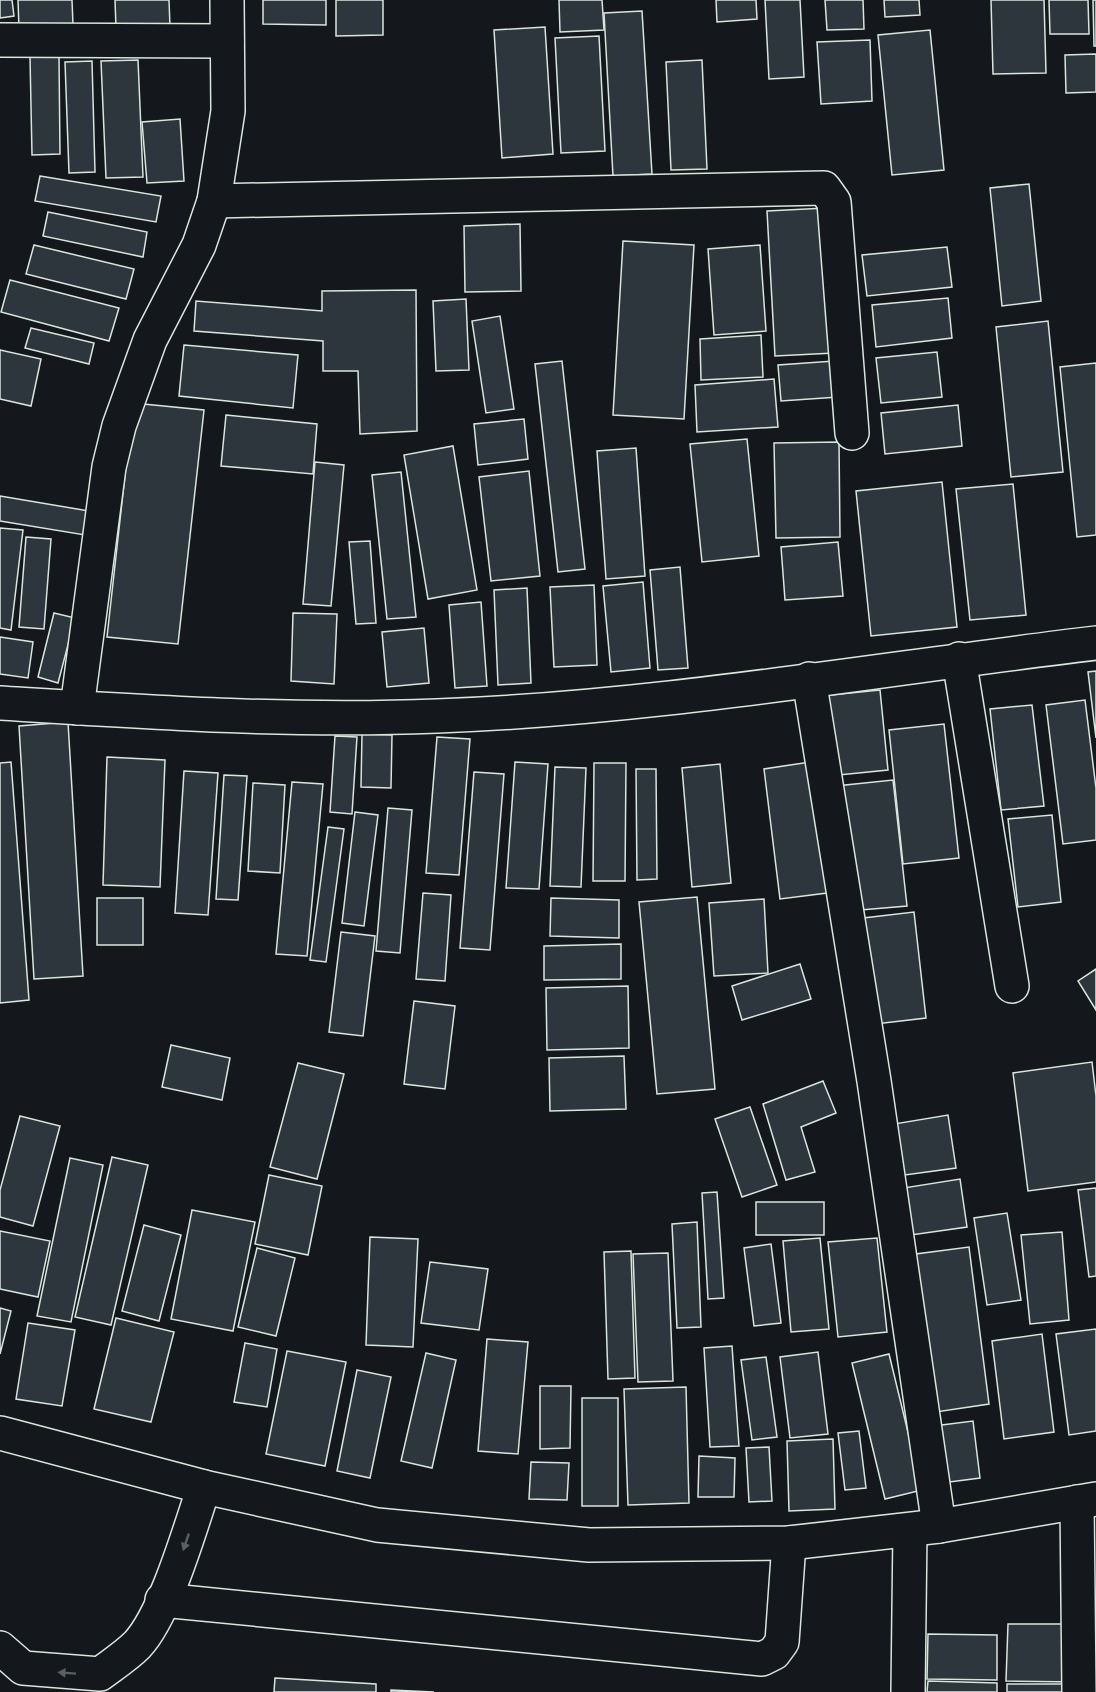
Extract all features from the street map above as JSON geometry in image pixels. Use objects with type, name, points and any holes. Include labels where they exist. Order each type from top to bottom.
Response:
[{"type":"street","points":[[77,708],[109,467],[119,426],[150,340],[199,245],[214,201],[228,111],[227,0]]},
{"type":"street","points":[[0,40],[227,41]]},
{"type":"street","points":[[214,201],[824,188],[834,201],[852,433]]},
{"type":"street","points":[[0,703],[321,718],[437,716],[571,708],[1096,643]]},
{"type":"street","points":[[959,659],[1012,986]]},
{"type":"street","points":[[809,680],[865,1040],[874,1081],[924,1528],[908,1692]]},
{"type":"street","points":[[1,1437],[204,1487],[377,1525],[590,1545],[789,1543],[924,1528],[1087,1500],[1079,1692]]},
{"type":"street","points":[[15,1669],[100,1683],[138,1644],[162,1600],[184,1546],[204,1487]]},
{"type":"street","points":[[162,1600],[762,1659],[774,1653],[782,1642],[789,1543]]},
{"type":"building","points":[[0,0],[12,0],[14,16],[0,18]]},
{"type":"building","points":[[18,0],[72,0],[73,25],[19,29]]},
{"type":"building","points":[[115,0],[169,0],[170,27],[116,28]]},
{"type":"building","points":[[263,0],[326,0],[326,25],[263,24]]},
{"type":"building","points":[[336,0],[383,0],[383,35],[336,36]]},
{"type":"building","points":[[559,0],[602,0],[604,30],[560,32]]},
{"type":"building","points":[[716,0],[756,0],[757,19],[717,22]]},
{"type":"building","points":[[765,0],[800,0],[804,77],[769,79]]},
{"type":"building","points":[[825,0],[863,0],[864,29],[827,30]]},
{"type":"building","points":[[884,0],[919,0],[920,15],[885,17]]},
{"type":"building","points":[[991,0],[1044,0],[1046,73],[993,74]]},
{"type":"building","points":[[1049,0],[1088,0],[1089,34],[1050,34]]},
{"type":"building","points":[[1093,0],[1096,0],[1096,46],[1094,46]]},
{"type":"building","points":[[642,11],[652,174],[613,176],[604,13]]},
{"type":"building","points":[[545,27],[553,154],[502,158],[494,30]]},
{"type":"building","points":[[930,30],[944,170],[892,175],[878,35]]},
{"type":"building","points":[[599,36],[605,151],[561,153],[555,38]]},
{"type":"building","points":[[870,40],[872,101],[821,104],[817,42]]},
{"type":"building","points":[[1096,54],[1096,92],[1066,93],[1065,55]]},
{"type":"building","points":[[30,57],[59,57],[60,154],[32,155]]},
{"type":"building","points":[[138,60],[143,177],[106,178],[101,61]]},
{"type":"building","points":[[702,60],[707,169],[671,170],[666,62]]},
{"type":"building","points":[[92,61],[95,172],[69,173],[65,62]]},
{"type":"building","points":[[180,119],[184,181],[147,183],[142,122]]},
{"type":"building","points":[[40,176],[161,196],[156,222],[35,201]]},
{"type":"building","points":[[1029,184],[1041,301],[1002,306],[990,188]]},
{"type":"building","points":[[826,208],[834,353],[775,356],[767,211]]},
{"type":"building","points":[[48,212],[147,232],[143,257],[43,236]]},
{"type":"building","points":[[520,224],[521,291],[465,292],[464,226]]},
{"type":"building","points":[[623,241],[694,245],[684,419],[613,415]]},
{"type":"building","points":[[34,245],[134,269],[126,299],[26,274]]},
{"type":"building","points":[[760,245],[766,331],[714,335],[708,249]]},
{"type":"building","points":[[947,247],[952,287],[867,296],[862,255]]},
{"type":"building","points":[[10,280],[119,308],[109,341],[1,312]]},
{"type":"building","points":[[416,290],[417,431],[360,434],[358,371],[323,371],[323,341],[194,331],[196,301],[322,311],[322,291]]},
{"type":"building","points":[[948,298],[952,338],[876,347],[872,305]]},
{"type":"building","points":[[466,299],[469,370],[436,371],[433,301]]},
{"type":"building","points":[[500,316],[514,409],[486,413],[472,321]]},
{"type":"building","points":[[1048,321],[1063,472],[1011,477],[996,327]]},
{"type":"building","points":[[31,328],[94,343],[89,364],[25,348]]},
{"type":"building","points":[[761,335],[763,377],[701,380],[700,339]]},
{"type":"building","points":[[184,345],[298,355],[293,408],[179,396]]},
{"type":"building","points":[[0,350],[41,359],[31,406],[0,399]]},
{"type":"building","points":[[937,352],[942,397],[881,403],[876,358]]},
{"type":"building","points":[[562,361],[585,569],[558,572],[535,364]]},
{"type":"building","points":[[834,361],[838,397],[781,401],[778,365]]},
{"type":"building","points":[[1096,363],[1096,535],[1077,537],[1060,367]]},
{"type":"building","points":[[774,379],[778,427],[697,432],[695,385]]},
{"type":"building","points":[[133,403],[204,410],[178,644],[107,637]]},
{"type":"building","points":[[958,405],[962,446],[885,454],[881,413]]},
{"type":"building","points":[[226,415],[317,424],[313,474],[221,466]]},
{"type":"building","points":[[524,419],[528,459],[478,465],[474,424]]},
{"type":"building","points":[[747,439],[759,556],[702,562],[690,444]]},
{"type":"building","points":[[839,442],[840,537],[776,538],[774,443]]},
{"type":"building","points":[[453,446],[477,590],[428,599],[404,455]]},
{"type":"building","points":[[636,448],[645,576],[606,579],[597,451]]},
{"type":"building","points":[[315,462],[344,465],[331,606],[303,604]]},
{"type":"building","points":[[529,471],[540,576],[491,581],[479,477]]},
{"type":"building","points":[[401,472],[416,617],[387,619],[372,475]]},
{"type":"building","points":[[942,482],[957,627],[871,636],[856,491]]},
{"type":"building","points":[[1013,484],[1026,615],[970,620],[956,489]]},
{"type":"building","points":[[0,496],[89,511],[85,535],[0,521]]},
{"type":"building","points":[[0,528],[23,530],[11,630],[0,628]]},
{"type":"building","points":[[26,537],[51,539],[44,629],[19,627]]},
{"type":"building","points":[[370,541],[376,623],[356,624],[349,542]]},
{"type":"building","points":[[838,542],[843,596],[785,600],[781,547]]},
{"type":"building","points":[[680,567],[688,668],[658,670],[650,570]]},
{"type":"building","points":[[643,582],[650,668],[611,672],[603,586]]},
{"type":"building","points":[[594,585],[597,665],[554,667],[550,587]]},
{"type":"building","points":[[527,588],[531,683],[498,685],[494,590]]},
{"type":"building","points":[[481,602],[487,686],[455,688],[449,605]]},
{"type":"building","points":[[54,613],[75,618],[58,683],[38,677]]},
{"type":"building","points":[[293,613],[337,614],[334,684],[291,681]]},
{"type":"building","points":[[424,628],[429,683],[387,687],[382,632]]},
{"type":"building","points":[[0,637],[33,642],[28,678],[0,674]]},
{"type":"building","points":[[1096,671],[1096,738],[1088,672]]},
{"type":"building","points":[[880,690],[888,770],[829,776],[821,696]]},
{"type":"building","points":[[1085,700],[1096,788],[1096,840],[1063,844],[1046,705]]},
{"type":"building","points":[[1032,705],[1044,806],[1001,810],[990,709]]},
{"type":"building","points":[[68,722],[83,976],[34,979],[19,726]]},
{"type":"building","points":[[944,724],[959,858],[903,864],[889,730]]},
{"type":"building","points":[[362,734],[392,735],[391,788],[361,787]]},
{"type":"building","points":[[335,736],[357,737],[352,814],[330,812]]},
{"type":"building","points":[[437,737],[470,739],[459,875],[426,873]]},
{"type":"building","points":[[107,757],[165,760],[160,887],[103,885]]},
{"type":"building","points":[[11,762],[29,1000],[0,1003],[0,763]]},
{"type":"building","points":[[515,762],[548,764],[539,889],[506,888]]},
{"type":"building","points":[[810,762],[827,893],[780,899],[764,769]]},
{"type":"building","points":[[594,763],[626,763],[625,881],[593,881]]},
{"type":"building","points":[[720,764],[731,883],[692,887],[682,768]]},
{"type":"building","points":[[555,767],[586,768],[581,887],[550,886]]},
{"type":"building","points":[[636,769],[656,769],[657,879],[637,880]]},
{"type":"building","points":[[184,771],[218,773],[208,915],[175,913]]},
{"type":"building","points":[[474,772],[504,774],[490,950],[460,948]]},
{"type":"building","points":[[224,775],[247,776],[238,900],[216,899]]},
{"type":"building","points":[[893,780],[907,906],[849,911],[836,786]]},
{"type":"building","points":[[292,782],[323,784],[307,956],[276,954]]},
{"type":"building","points":[[253,783],[285,785],[280,873],[248,871]]},
{"type":"building","points":[[388,808],[412,810],[400,953],[376,951]]},
{"type":"building","points":[[355,812],[378,815],[364,926],[342,923]]},
{"type":"building","points":[[1052,815],[1061,902],[1018,907],[1008,819]]},
{"type":"building","points":[[328,827],[344,829],[326,962],[310,960]]},
{"type":"building","points":[[423,893],[451,895],[445,981],[416,979]]},
{"type":"building","points":[[697,897],[715,1089],[657,1094],[639,902]]},
{"type":"building","points":[[97,898],[143,898],[143,945],[97,945]]},
{"type":"building","points":[[551,898],[619,900],[619,938],[550,936]]},
{"type":"building","points":[[764,899],[768,973],[714,976],[709,903]]},
{"type":"building","points":[[914,912],[926,1018],[867,1025],[855,919]]},
{"type":"building","points":[[341,932],[375,936],[363,1036],[329,1032]]},
{"type":"building","points":[[621,944],[621,979],[544,980],[544,946]]},
{"type":"building","points":[[800,964],[811,999],[742,1020],[732,986]]},
{"type":"building","points":[[1096,969],[1096,1010],[1078,981]]},
{"type":"building","points":[[628,986],[629,1048],[547,1050],[546,988]]},
{"type":"building","points":[[414,1001],[455,1006],[445,1089],[404,1084]]},
{"type":"building","points":[[171,1045],[230,1058],[222,1100],[162,1087]]},
{"type":"building","points":[[624,1056],[626,1109],[550,1111],[549,1058]]},
{"type":"building","points":[[1092,1062],[1096,1096],[1096,1182],[1028,1191],[1013,1073]]},
{"type":"building","points":[[298,1063],[344,1074],[317,1179],[270,1167]]},
{"type":"building","points":[[823,1081],[836,1113],[801,1127],[815,1172],[786,1180],[763,1104]]},
{"type":"building","points":[[750,1107],[777,1185],[742,1197],[715,1119]]},
{"type":"building","points":[[948,1115],[956,1168],[890,1177],[882,1126]]},
{"type":"building","points":[[20,1116],[60,1126],[33,1226],[0,1217],[0,1190]]},
{"type":"building","points":[[112,1157],[148,1165],[111,1325],[75,1317]]},
{"type":"building","points":[[70,1158],[103,1165],[71,1322],[37,1316]]},
{"type":"building","points":[[269,1175],[322,1186],[308,1255],[255,1244]]},
{"type":"building","points":[[960,1179],[967,1227],[904,1236],[897,1189]]},
{"type":"building","points":[[1096,1188],[1096,1276],[1089,1277],[1078,1190]]},
{"type":"building","points":[[717,1192],[724,1298],[708,1299],[702,1193]]},
{"type":"building","points":[[756,1202],[824,1202],[824,1235],[756,1235]]},
{"type":"building","points":[[192,1210],[255,1222],[233,1331],[171,1319]]},
{"type":"building","points":[[1007,1213],[1021,1300],[987,1305],[974,1218]]},
{"type":"building","points":[[697,1222],[701,1327],[677,1328],[672,1224]]},
{"type":"building","points":[[144,1225],[181,1235],[159,1321],[122,1311]]},
{"type":"building","points":[[0,1231],[50,1241],[38,1297],[0,1289]]},
{"type":"building","points":[[1062,1232],[1069,1320],[1030,1324],[1021,1235]]},
{"type":"building","points":[[370,1237],[418,1239],[413,1347],[366,1345]]},
{"type":"building","points":[[820,1238],[829,1329],[791,1332],[783,1241]]},
{"type":"building","points":[[877,1238],[887,1332],[838,1337],[828,1242]]},
{"type":"building","points":[[771,1244],[781,1323],[754,1326],[744,1248]]},
{"type":"building","points":[[969,1247],[989,1404],[936,1412],[916,1254]]},
{"type":"building","points":[[257,1248],[295,1258],[276,1336],[238,1327]]},
{"type":"building","points":[[631,1251],[635,1378],[608,1379],[604,1252]]},
{"type":"building","points":[[668,1253],[673,1381],[638,1382],[633,1254]]},
{"type":"building","points":[[430,1262],[488,1269],[479,1330],[421,1323]]},
{"type":"building","points":[[0,1308],[11,1311],[0,1354]]},
{"type":"building","points":[[116,1318],[174,1332],[151,1422],[94,1409]]},
{"type":"building","points":[[28,1323],[75,1330],[62,1406],[16,1399]]},
{"type":"building","points":[[1096,1329],[1096,1431],[1069,1435],[1056,1334]]},
{"type":"building","points":[[1042,1334],[1054,1432],[1004,1439],[992,1341]]},
{"type":"building","points":[[487,1339],[528,1342],[518,1454],[478,1451]]},
{"type":"building","points":[[245,1343],[277,1349],[267,1407],[234,1402]]},
{"type":"building","points":[[732,1346],[739,1446],[710,1447],[704,1348]]},
{"type":"building","points":[[287,1351],[346,1362],[325,1466],[266,1454]]},
{"type":"building","points":[[818,1352],[828,1434],[790,1438],[780,1357]]},
{"type":"building","points":[[426,1353],[456,1360],[432,1468],[401,1461]]},
{"type":"building","points":[[889,1354],[922,1490],[885,1499],[852,1363]]},
{"type":"building","points":[[766,1357],[777,1437],[752,1440],[741,1360]]},
{"type":"building","points":[[357,1370],[391,1377],[370,1478],[337,1471]]},
{"type":"building","points":[[540,1386],[571,1386],[570,1448],[540,1449]]},
{"type":"building","points":[[686,1387],[689,1503],[628,1505],[624,1389]]},
{"type":"building","points":[[582,1398],[618,1398],[618,1506],[582,1506]]},
{"type":"building","points":[[973,1421],[980,1478],[934,1484],[926,1427]]},
{"type":"building","points":[[859,1431],[866,1488],[845,1490],[838,1433]]},
{"type":"building","points":[[833,1439],[835,1509],[789,1511],[787,1441]]},
{"type":"building","points":[[769,1447],[772,1501],[749,1502],[746,1448]]},
{"type":"building","points":[[699,1456],[735,1458],[734,1497],[698,1497]]},
{"type":"building","points":[[531,1462],[569,1463],[567,1500],[529,1499]]},
{"type":"building","points":[[1008,1624],[1077,1624],[1077,1682],[1006,1681]]},
{"type":"building","points":[[928,1634],[997,1635],[997,1680],[927,1679]]},
{"type":"building","points":[[275,1678],[376,1684],[376,1692],[274,1692]]},
{"type":"building","points":[[928,1681],[997,1683],[997,1692],[927,1692]]},
{"type":"building","points":[[1007,1684],[1077,1684],[1077,1692],[1007,1692]]},
{"type":"building","points":[[391,1690],[434,1692],[391,1692]]}]
